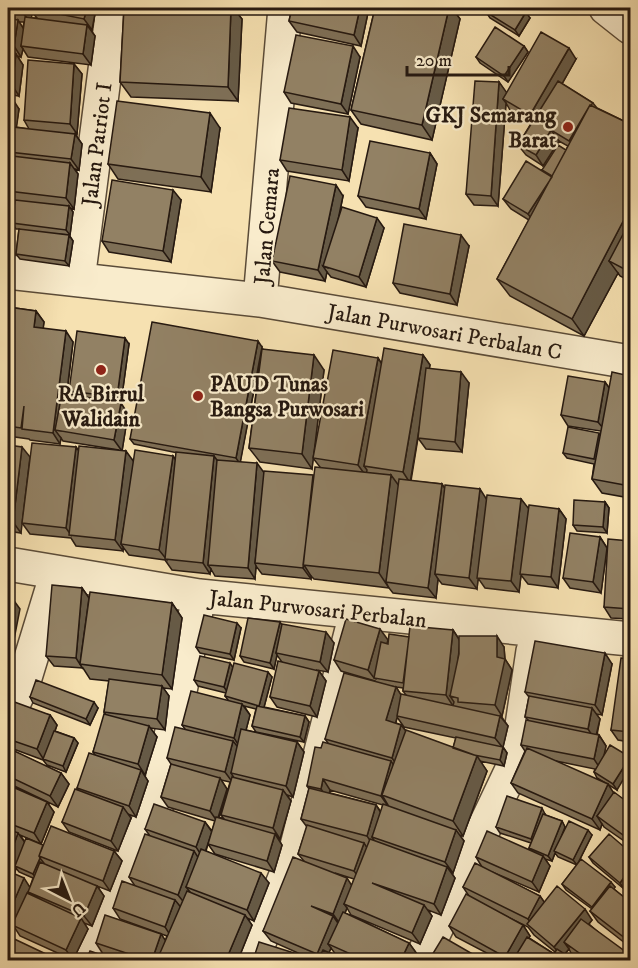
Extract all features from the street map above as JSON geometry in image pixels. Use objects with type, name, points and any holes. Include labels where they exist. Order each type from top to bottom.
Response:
[{"type":"street","name":"Jalan Patriot I","points":[[78,280],[113,8]]},
{"type":"street","name":"Jalan Cemara","points":[[8,272],[260,300],[285,8]]},
{"type":"street","points":[[606,8],[630,27]]},
{"type":"street","name":"Jalan Purwosari Perbalan C","points":[[260,300],[630,362]]},
{"type":"street","name":"Jalan Purwosari Perbalan","points":[[8,564],[199,596],[630,639]]},
{"type":"street","points":[[8,715],[24,681],[57,573]]},
{"type":"street","points":[[85,960],[158,801],[199,596]]},
{"type":"street","points":[[252,960],[296,850],[356,612]]},
{"type":"street","points":[[421,960],[517,759],[537,628]]},
{"type":"building","points":[[8,8],[24,8],[23,13],[8,10]]},
{"type":"building","points":[[29,8],[87,8],[84,19]]},
{"type":"building","points":[[124,8],[231,8],[228,87],[120,82]]},
{"type":"building","points":[[292,8],[360,8],[354,35],[289,21]]},
{"type":"building","points":[[375,8],[449,8],[422,125],[351,110]]},
{"type":"building","points":[[489,8],[518,8],[526,12],[515,30],[486,12]]},
{"type":"building","points":[[25,17],[87,25],[83,54],[21,46]]},
{"type":"building","points":[[8,18],[18,20],[14,46],[8,45]]},
{"type":"building","points":[[495,27],[524,46],[504,76],[476,57]]},
{"type":"building","points":[[541,32],[569,48],[530,115],[503,99]]},
{"type":"building","points":[[296,35],[353,46],[341,104],[284,92]]},
{"type":"building","points":[[8,53],[16,54],[12,85],[8,84]]},
{"type":"building","points":[[28,60],[74,64],[70,124],[24,120]]},
{"type":"building","points":[[475,81],[499,82],[491,196],[466,194]]},
{"type":"building","points":[[558,81],[593,103],[569,141],[551,130],[536,155],[518,145]]},
{"type":"building","points":[[8,97],[12,98],[8,120]]},
{"type":"building","points":[[117,101],[210,113],[201,177],[108,164]]},
{"type":"building","points":[[590,105],[630,124],[630,208],[572,319],[497,279]]},
{"type":"building","points":[[289,108],[350,117],[342,170],[280,160]]},
{"type":"building","points":[[12,127],[75,134],[71,159],[9,152]]},
{"type":"building","points":[[370,141],[430,153],[419,209],[358,196]]},
{"type":"building","points":[[558,145],[566,150],[552,176],[542,170]]},
{"type":"building","points":[[12,156],[70,163],[66,198],[8,191]]},
{"type":"building","points":[[526,161],[552,177],[528,214],[503,199]]},
{"type":"building","points":[[290,176],[336,185],[318,270],[272,261]]},
{"type":"building","points":[[112,180],[173,190],[163,251],[102,241]]},
{"type":"building","points":[[15,200],[69,206],[66,230],[12,223]]},
{"type":"building","points":[[342,207],[377,218],[359,277],[323,266]]},
{"type":"building","points":[[630,221],[630,272],[609,261]]},
{"type":"building","points":[[404,224],[461,235],[450,294],[393,283]]},
{"type":"building","points":[[19,229],[69,235],[65,261],[16,254]]},
{"type":"building","points":[[8,307],[36,311],[34,327],[66,331],[53,433],[22,429],[24,406],[21,428],[8,426]]},
{"type":"building","name":"PAUD Tunas Bangsa Purwosari","points":[[152,322],[258,341],[236,458],[130,439]]},
{"type":"building","name":"RA Birrul Walidain","points":[[77,331],[125,338],[117,397],[69,391]]},
{"type":"building","points":[[384,348],[423,355],[403,472],[364,466]]},
{"type":"building","points":[[262,349],[314,355],[302,454],[249,448]]},
{"type":"building","points":[[333,350],[378,358],[358,465],[313,458]]},
{"type":"building","points":[[426,368],[461,372],[455,442],[418,438]]},
{"type":"building","points":[[612,372],[630,376],[630,486],[592,479]]},
{"type":"building","points":[[568,376],[605,382],[598,422],[561,415]]},
{"type":"building","points":[[62,393],[121,403],[114,440],[55,430]]},
{"type":"building","points":[[568,427],[599,433],[594,459],[563,453]]},
{"type":"building","points":[[32,443],[76,447],[66,528],[22,523]]},
{"type":"building","points":[[8,445],[22,447],[13,522],[8,521]]},
{"type":"building","points":[[79,446],[126,451],[115,540],[69,535]]},
{"type":"building","points":[[135,450],[173,456],[159,550],[121,544]]},
{"type":"building","points":[[176,452],[214,456],[203,563],[165,559]]},
{"type":"building","points":[[217,460],[257,463],[248,568],[208,565]]},
{"type":"building","points":[[315,467],[391,475],[379,573],[303,565]]},
{"type":"building","points":[[264,471],[313,475],[303,568],[255,563]]},
{"type":"building","points":[[399,479],[442,484],[428,588],[386,582]]},
{"type":"building","points":[[445,485],[480,489],[469,578],[435,574]]},
{"type":"building","points":[[487,495],[521,499],[511,581],[477,578]]},
{"type":"building","points":[[574,500],[605,502],[603,527],[573,525]]},
{"type":"building","points":[[529,505],[559,509],[551,577],[520,574]]},
{"type":"building","points":[[570,533],[600,537],[593,582],[563,578]]},
{"type":"building","points":[[608,539],[630,541],[630,609],[604,607]]},
{"type":"building","points":[[52,585],[82,588],[76,658],[46,656]]},
{"type":"building","points":[[90,592],[172,603],[162,675],[80,664]]},
{"type":"building","points":[[8,597],[12,598],[8,623]]},
{"type":"building","points":[[204,615],[237,623],[230,654],[196,647]]},
{"type":"building","points":[[248,618],[280,622],[270,663],[240,656]]},
{"type":"building","points":[[346,619],[380,629],[368,670],[334,660]]},
{"type":"building","points":[[282,624],[326,632],[320,662],[276,653]]},
{"type":"building","points":[[410,626],[453,630],[446,695],[403,691]]},
{"type":"building","points":[[389,634],[409,637],[403,683],[374,678],[381,642],[388,644]]},
{"type":"building","points":[[459,636],[497,636],[497,657],[505,659],[495,705],[458,702],[458,698],[450,696],[459,654]]},
{"type":"building","points":[[535,641],[605,653],[595,705],[525,692]]},
{"type":"building","points":[[200,656],[230,663],[224,687],[194,680]]},
{"type":"building","points":[[621,658],[630,659],[630,732],[611,730]]},
{"type":"building","points":[[278,661],[319,671],[310,706],[270,697]]},
{"type":"building","points":[[234,663],[268,672],[259,706],[225,696]]},
{"type":"building","points":[[344,673],[396,687],[386,720],[401,725],[392,758],[325,739]]},
{"type":"building","points":[[109,679],[162,686],[157,719],[104,712]]},
{"type":"building","points":[[36,680],[94,702],[86,719],[30,697]]},
{"type":"building","points":[[191,691],[242,704],[234,738],[182,725]]},
{"type":"building","points":[[401,694],[500,716],[495,738],[397,716]]},
{"type":"building","points":[[529,696],[592,708],[588,729],[525,717]]},
{"type":"building","points":[[9,700],[50,715],[37,749],[8,739]]},
{"type":"building","points":[[257,706],[305,716],[300,737],[252,726]]},
{"type":"building","points":[[104,714],[149,726],[138,764],[93,752]]},
{"type":"building","points":[[526,720],[599,735],[594,759],[521,745]]},
{"type":"building","points":[[175,727],[233,741],[225,772],[167,758]]},
{"type":"building","points":[[241,729],[297,742],[286,786],[231,773]]},
{"type":"building","points":[[406,730],[477,756],[453,821],[382,795]]},
{"type":"building","points":[[54,731],[74,738],[63,766],[43,759]]},
{"type":"building","points":[[456,737],[503,747],[500,760],[453,748]]},
{"type":"building","points":[[323,742],[391,761],[381,796],[323,779],[321,789],[307,786],[315,747],[321,748]]},
{"type":"building","points":[[610,745],[630,757],[613,784],[594,772]]},
{"type":"building","points":[[8,748],[61,773],[50,796],[8,776]]},
{"type":"building","points":[[527,748],[608,784],[592,819],[511,783]]},
{"type":"building","points":[[89,753],[141,770],[129,806],[77,788]]},
{"type":"building","points":[[171,764],[220,778],[210,811],[161,797]]},
{"type":"building","points":[[232,777],[283,790],[273,828],[221,815]]},
{"type":"building","points":[[8,785],[47,802],[34,833],[8,823]]},
{"type":"building","points":[[309,788],[376,805],[367,836],[301,819]]},
{"type":"building","points":[[75,789],[123,807],[111,841],[62,822]]},
{"type":"building","points":[[614,792],[630,804],[630,840],[597,816]]},
{"type":"building","points":[[507,796],[542,808],[531,839],[496,827]]},
{"type":"building","points":[[154,804],[205,822],[196,847],[145,829]]},
{"type":"building","points":[[383,804],[456,830],[445,862],[372,837]]},
{"type":"building","points":[[543,814],[562,821],[548,856],[529,848]]},
{"type":"building","points":[[216,817],[275,834],[267,861],[208,844]]},
{"type":"building","points":[[569,821],[588,830],[573,860],[554,851]]},
{"type":"building","points":[[307,825],[364,843],[354,871],[298,854]]},
{"type":"building","points":[[51,826],[114,851],[103,881],[39,856]]},
{"type":"building","points":[[8,829],[18,833],[8,860]]},
{"type":"building","points":[[487,831],[543,856],[532,882],[476,857]]},
{"type":"building","points":[[145,834],[194,851],[178,895],[129,877]]},
{"type":"building","points":[[609,834],[630,852],[630,869],[620,883],[589,857]]},
{"type":"building","points":[[26,838],[43,845],[33,874],[15,866]]},
{"type":"building","points":[[370,839],[447,867],[434,904],[372,883],[424,905],[412,933],[344,904]]},
{"type":"building","points":[[201,849],[261,873],[247,910],[186,887]]},
{"type":"building","points":[[293,857],[347,878],[333,914],[311,906],[333,916],[317,954],[263,931]]},
{"type":"building","points":[[581,859],[611,882],[592,907],[562,884]]},
{"type":"building","points":[[40,862],[97,886],[84,916],[28,892]]},
{"type":"building","points":[[475,863],[540,896],[528,919],[463,887]]},
{"type":"building","points":[[8,871],[24,878],[8,915]]},
{"type":"building","points":[[122,881],[175,900],[165,927],[113,908]]},
{"type":"building","points":[[557,886],[585,909],[554,947],[527,924]]},
{"type":"building","points":[[610,886],[630,902],[630,942],[590,911]]},
{"type":"building","points":[[187,891],[245,915],[226,960],[177,960],[160,953]]},
{"type":"building","points":[[27,893],[81,918],[66,950],[12,925]]},
{"type":"building","points":[[466,894],[523,925],[505,957],[449,926]]},
{"type":"building","points":[[343,912],[409,943],[401,960],[364,960],[328,944]]},
{"type":"building","points":[[105,915],[161,934],[152,960],[96,943]]},
{"type":"building","points":[[581,919],[630,955],[630,960],[589,960],[564,942]]},
{"type":"building","points":[[8,936],[48,955],[46,960],[8,960]]},
{"type":"building","points":[[443,937],[483,960],[429,960]]},
{"type":"building","points":[[527,937],[554,954],[557,949],[574,960],[513,960]]},
{"type":"building","points":[[259,942],[310,958],[309,960],[253,960]]},
{"type":"building","points":[[323,950],[346,960],[318,960]]},
{"type":"building","points":[[90,951],[116,960],[86,960]]},
{"type":"place","name":"GKJ Semarang Barat","points":[[568,127]]},
{"type":"place","name":"RA Birrul Walidain","points":[[101,370]]},
{"type":"place","name":"PAUD Tunas Bangsa Purwosari","points":[[198,396]]}]
